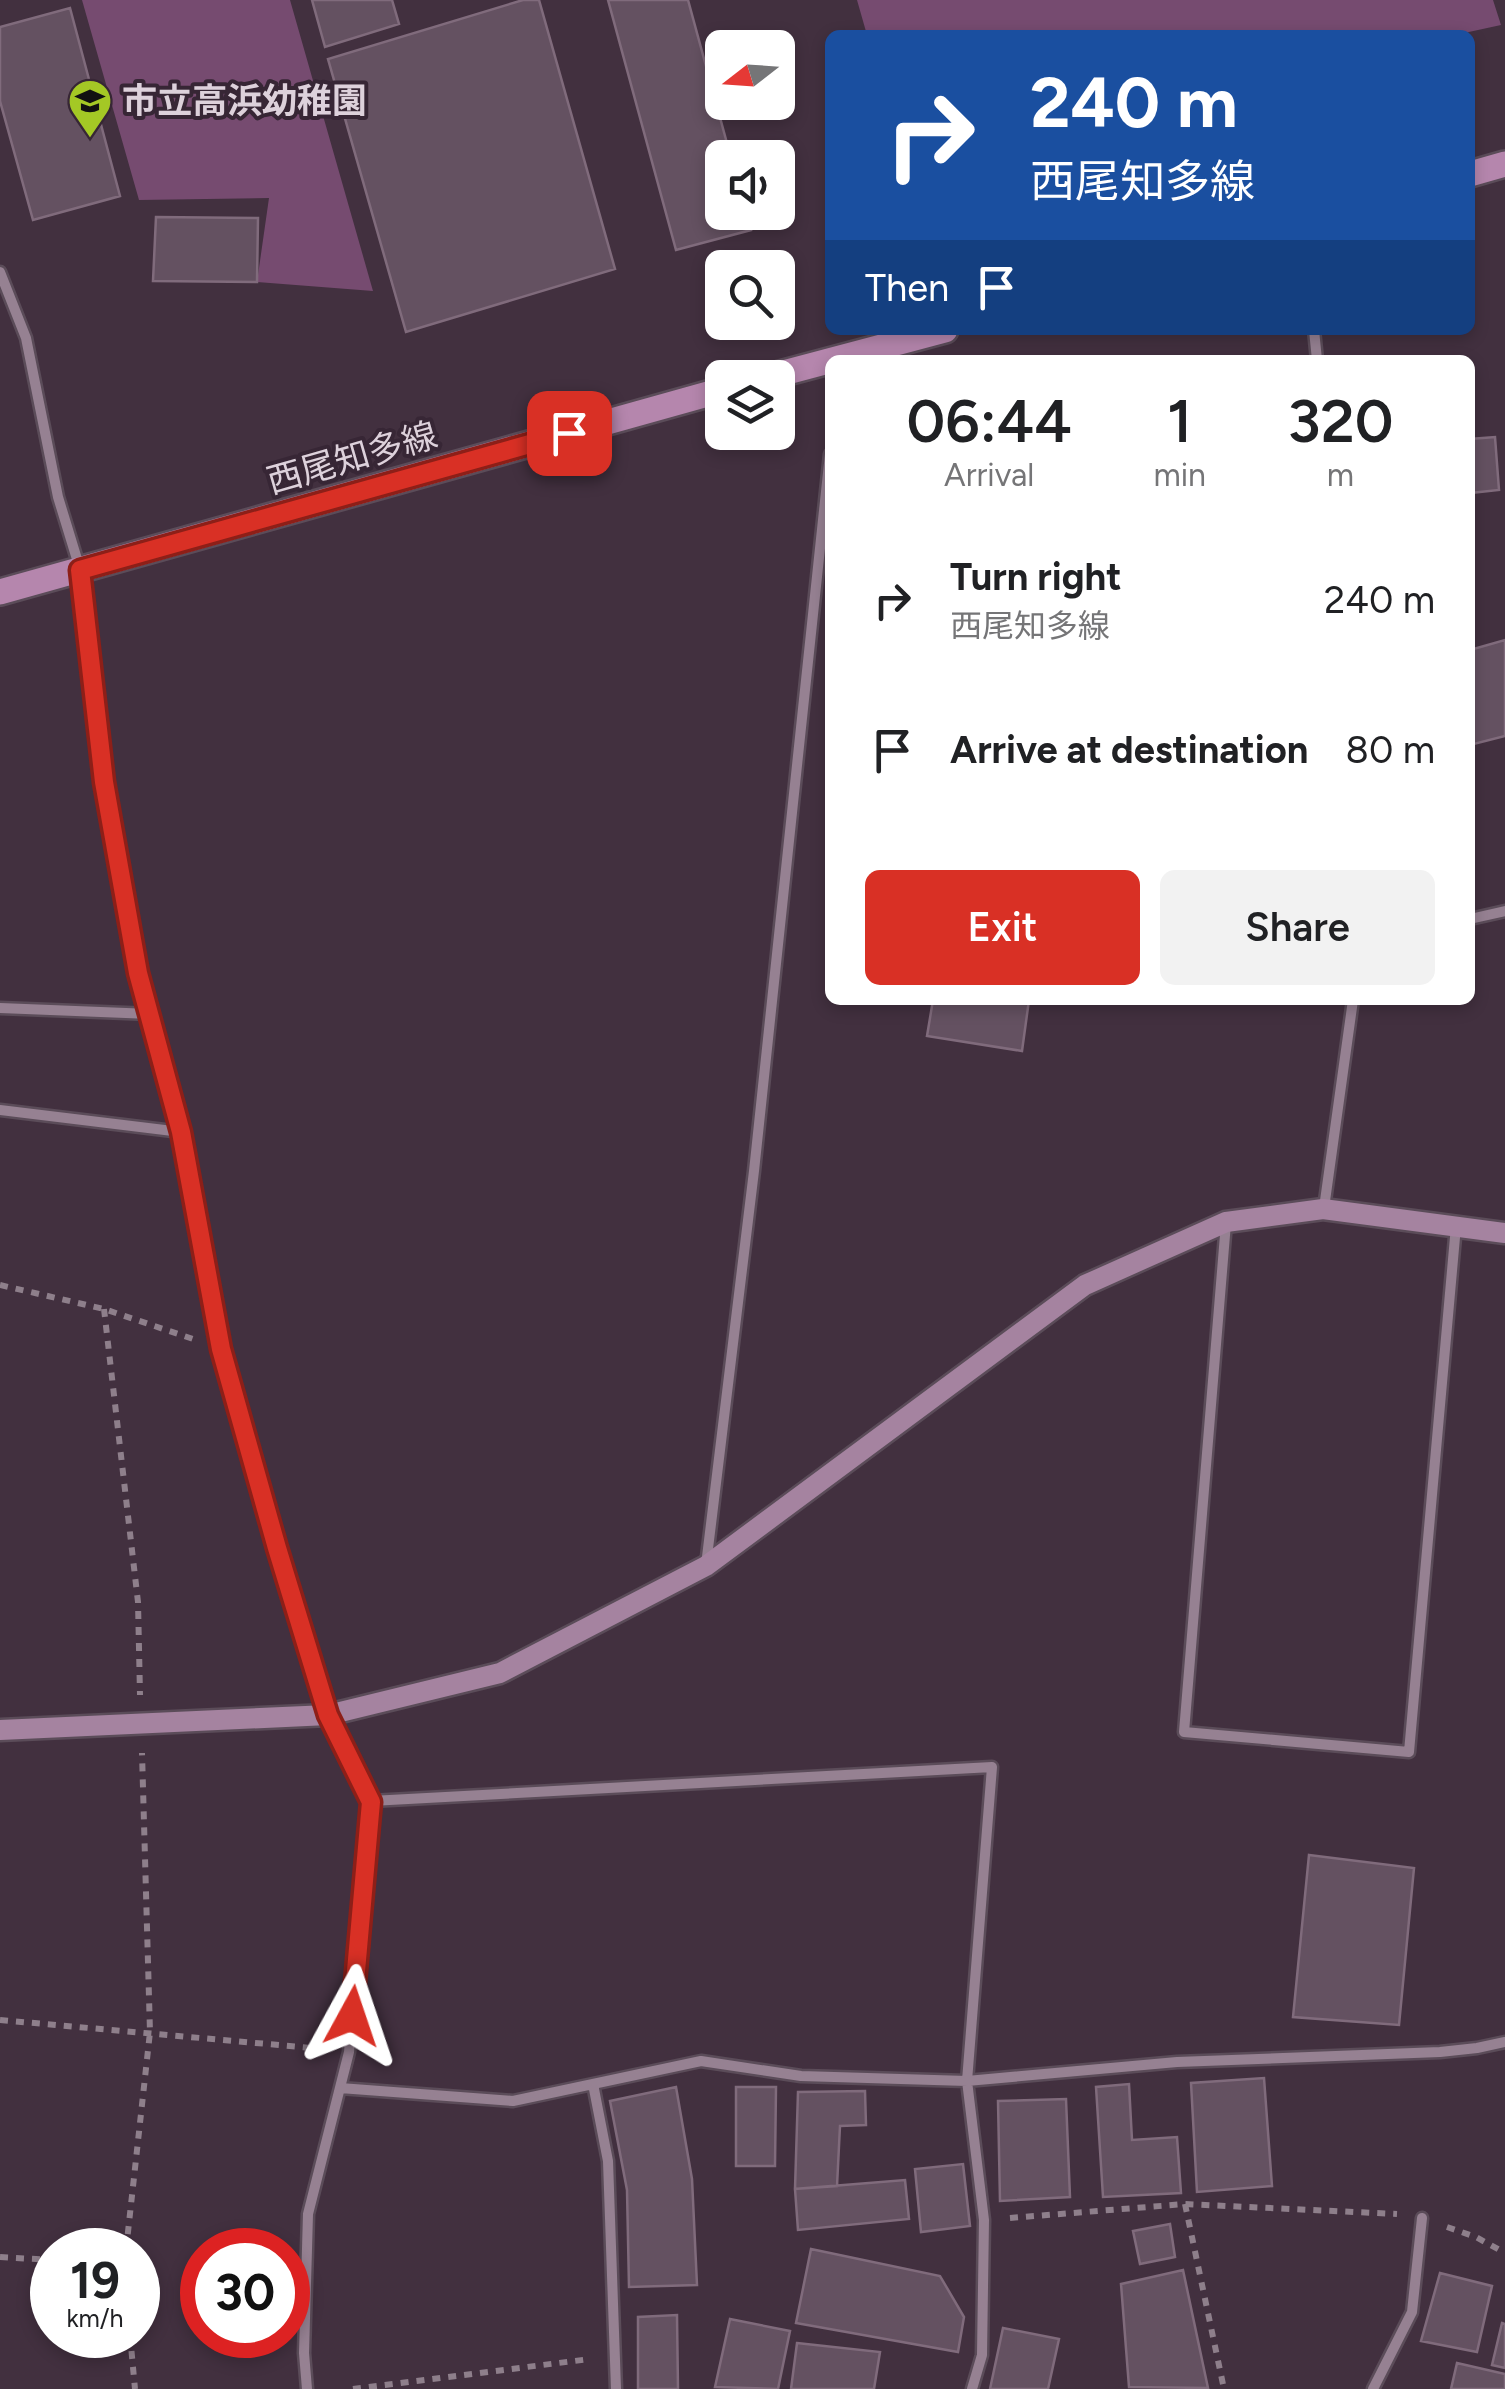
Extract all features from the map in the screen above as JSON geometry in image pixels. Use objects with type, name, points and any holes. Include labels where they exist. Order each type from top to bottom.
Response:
[{"type":"main road","points":[[1475,173],[1505,164]]},
{"type":"main road","points":[[851,355],[927,335]]},
{"type":"main road","points":[[795,370],[825,362]]},
{"type":"main road","name":"西尾知多線","points":[[0,592],[705,395]]},
{"type":"street","points":[[0,272],[26,338],[58,497],[80,570],[104,782],[138,973],[181,1132],[221,1349],[328,1715],[371,1802],[349,2052],[308,2214],[304,2353],[307,2389]]},
{"type":"street","points":[[706,1566],[754,1172],[825,501]]},
{"type":"street","points":[[1475,917],[1505,912]]},
{"type":"street","points":[[1324,1210],[1352,1005]]},
{"type":"street","points":[[0,1008],[150,1014]]},
{"type":"street","points":[[0,1110],[181,1132]]},
{"type":"street","points":[[0,1730],[328,1715],[500,1673],[706,1566],[1086,1284],[1226,1222],[1324,1210],[1505,1233]]},
{"type":"street","points":[[1226,1222],[1184,1732],[1409,1752],[1456,1226]]},
{"type":"street","points":[[371,1802],[992,1767],[968,2081],[984,2220],[982,2355],[972,2389]]},
{"type":"street","points":[[340,2088],[513,2101],[701,2061],[801,2076],[968,2081],[1177,2062],[1440,2052],[1505,2042]]},
{"type":"street","points":[[593,2084],[608,2161],[616,2389]]},
{"type":"street","points":[[1373,2389],[1412,2312],[1422,2218]]},
{"type":"path","points":[[0,1285],[104,1308],[221,1349]]},
{"type":"path","points":[[104,1308],[138,1602],[150,2032],[128,2228]]},
{"type":"path","points":[[0,2020],[349,2052]]},
{"type":"path","points":[[1185,2204],[1224,2389]]},
{"type":"path","points":[[984,2220],[1185,2204],[1389,2212],[1422,2218],[1476,2237],[1505,2253]]},
{"type":"path","points":[[0,2257],[30,2259]]},
{"type":"path","points":[[353,2389],[616,2355]]},
{"type":"path","points":[[132,2358],[135,2389]]},
{"type":"shaded area","points":[[82,0],[290,0],[373,291],[257,282],[269,198],[139,200]]},
{"type":"shaded area","points":[[857,0],[1493,0],[1501,25],[1475,31],[866,30]]},
{"type":"building","points":[[312,0],[392,0],[399,24],[325,47]]},
{"type":"building","points":[[523,0],[539,0],[615,269],[406,332],[328,59]]},
{"type":"building","points":[[608,0],[688,0],[705,62],[705,120],[721,120],[726,140],[705,140],[705,230],[751,230],[676,250]]},
{"type":"building","points":[[70,8],[120,196],[33,220],[0,101],[0,27]]},
{"type":"building","points":[[156,217],[258,218],[257,282],[153,281]]},
{"type":"building","points":[[1495,437],[1499,490],[1475,492],[1475,439]]},
{"type":"building","points":[[1505,640],[1505,736],[1475,744],[1475,649]]},
{"type":"building","points":[[932,1005],[1028,1005],[1022,1051],[927,1036]]},
{"type":"building","points":[[1309,1855],[1414,1868],[1399,2025],[1293,2017]]},
{"type":"building","points":[[1264,2078],[1272,2186],[1197,2192],[1191,2083]]},
{"type":"building","points":[[1129,2084],[1132,2140],[1177,2137],[1181,2193],[1103,2197],[1096,2087]]},
{"type":"building","points":[[676,2087],[692,2179],[697,2285],[629,2287],[627,2190],[610,2101]]},
{"type":"building","points":[[736,2087],[776,2087],[775,2166],[736,2166]]},
{"type":"building","points":[[865,2091],[866,2125],[840,2126],[837,2186],[795,2189],[798,2092]]},
{"type":"building","points":[[1066,2099],[1070,2197],[1000,2201],[998,2101]]},
{"type":"building","points":[[963,2164],[970,2226],[921,2232],[915,2169]]},
{"type":"building","points":[[905,2180],[909,2219],[798,2230],[795,2189]]},
{"type":"building","points":[[1170,2224],[1175,2257],[1140,2264],[1133,2231]]},
{"type":"building","points":[[811,2249],[940,2276],[964,2317],[958,2352],[796,2323]]},
{"type":"building","points":[[1183,2270],[1208,2388],[1129,2387],[1121,2284]]},
{"type":"building","points":[[1440,2273],[1492,2286],[1477,2352],[1421,2341]]},
{"type":"building","points":[[677,2315],[678,2389],[638,2389],[638,2317]]},
{"type":"building","points":[[730,2319],[790,2331],[778,2389],[715,2387]]},
{"type":"building","points":[[1502,2323],[1505,2324],[1505,2368],[1492,2365]]},
{"type":"building","points":[[1003,2328],[1059,2339],[1048,2389],[990,2389]]},
{"type":"building","points":[[797,2343],[880,2352],[874,2389],[791,2389]]},
{"type":"building","points":[[1457,2363],[1505,2374],[1505,2389],[1451,2389]]},
{"type":"place","name":"市立高浜幼稚園","points":[[90,139]]},
{"type":"route","points":[[352,2016],[371,1802],[328,1715],[221,1349],[181,1132],[138,973],[104,782],[80,570],[569,433]]}]
